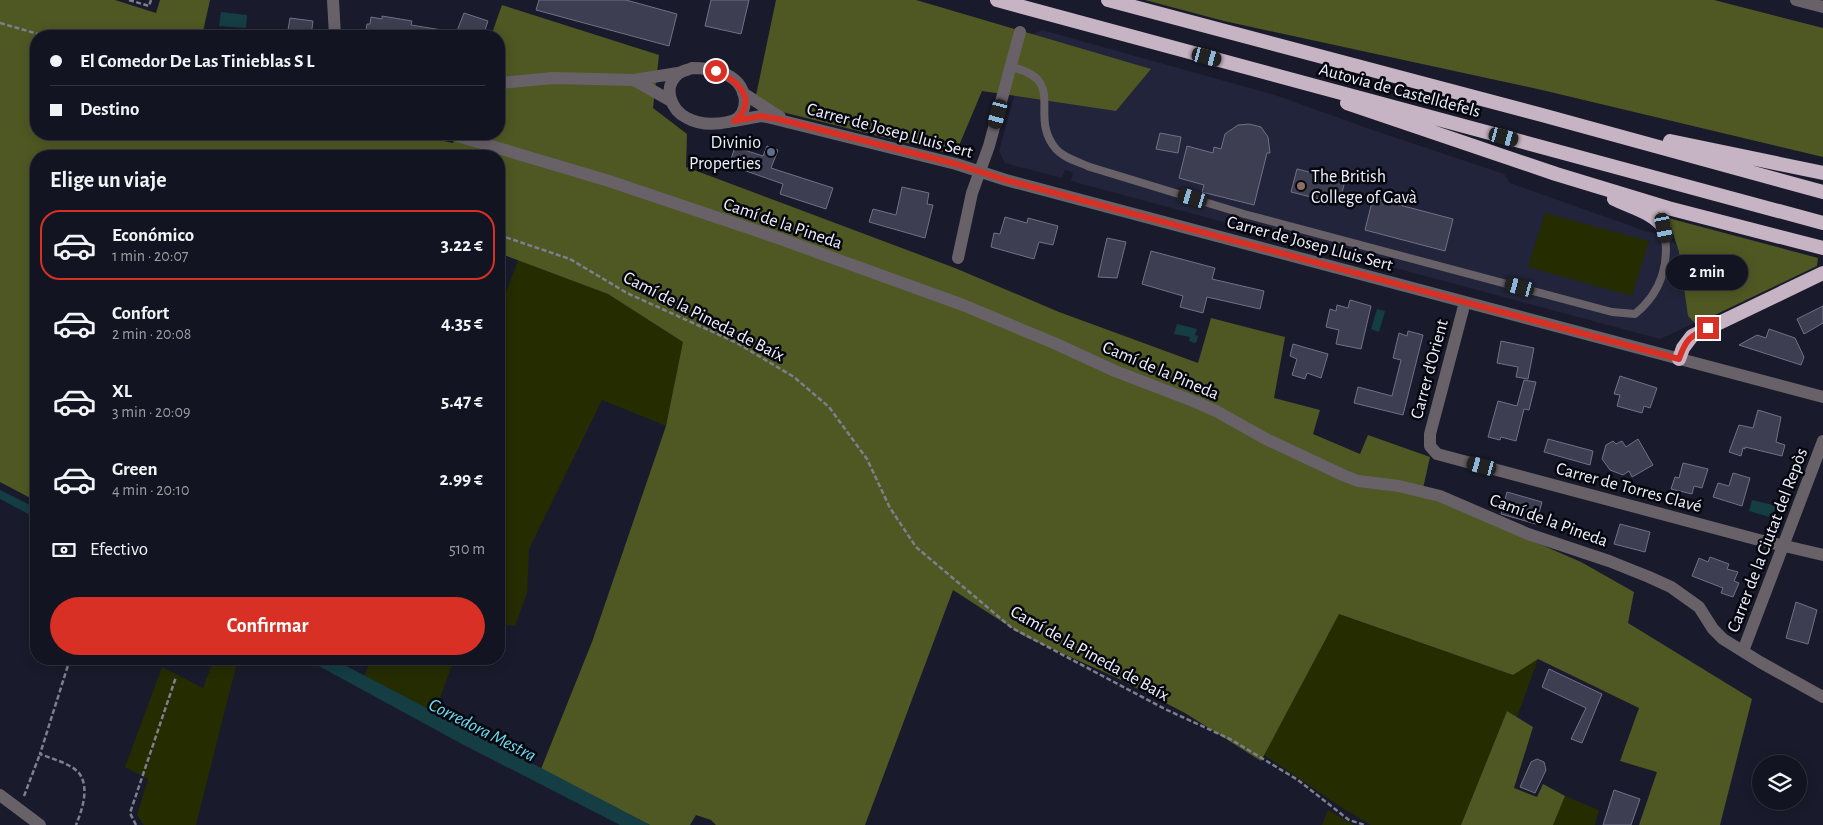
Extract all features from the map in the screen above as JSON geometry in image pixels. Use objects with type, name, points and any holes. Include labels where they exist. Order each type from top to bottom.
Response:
[{"type":"highway","name":"Autovia de Castelldefels","points":[[997,0],[1823,223]]},
{"type":"highway","name":"Autovia de Castelldefels","points":[[1108,0],[1823,192]]},
{"type":"highway","points":[[1242,66],[1556,174],[1668,208],[1823,248]]},
{"type":"highway","points":[[1542,115],[1823,173]]},
{"type":"highway","points":[[1556,174],[1649,214],[1658,220],[1664,228]]},
{"type":"highway","points":[[1679,359],[1683,348],[1692,336],[1823,272]]},
{"type":"street","points":[[333,0],[335,30]]},
{"type":"street","points":[[1796,0],[1823,7]]},
{"type":"street","points":[[958,258],[972,193],[989,146],[1020,32]]},
{"type":"street","name":"Carrer de Josep Lluis Sert","points":[[505,82],[553,78],[634,80],[678,73],[692,68],[704,68],[730,77],[738,84],[743,93],[788,122]]},
{"type":"street","points":[[671,101],[669,92],[678,73]]},
{"type":"street","name":"Carrer de Josep Lluis Sert","points":[[634,80],[671,101],[677,111],[686,118],[696,122],[710,124],[761,116],[788,122],[1823,397]]},
{"type":"street","points":[[734,121],[742,115],[745,107],[746,100],[743,93]]},
{"type":"street","name":"Camí de la Pineda","points":[[471,140],[505,150]]},
{"type":"street","name":"Camí de la Pineda","points":[[505,150],[609,181],[775,237],[963,305],[1115,371],[1216,411],[1266,439],[1345,476],[1358,481],[1400,486],[1440,496],[1528,534],[1649,576],[1671,587],[1699,607],[1723,639],[1823,697]]},
{"type":"street","name":"Carrer d'Orient","points":[[1430,446],[1430,434],[1465,302]]},
{"type":"street","name":"Carrer de la Ciutat del Repòs","points":[[1743,651],[1823,441]]},
{"type":"street","name":"Carrer de Torres Clavé","points":[[1430,446],[1437,454],[1823,555]]},
{"type":"street","points":[[0,795],[40,825]]},
{"type":"lane","points":[[1011,67],[1028,71],[1040,81],[1044,90],[1044,114],[1049,138],[1056,150],[1077,161],[1244,214],[1612,312],[1635,314],[1642,308],[1658,286],[1666,264],[1667,246],[1664,228]]},
{"type":"path","points":[[129,0],[149,6],[151,0]]},
{"type":"path","points":[[0,23],[30,32]]},
{"type":"path","name":"Camí de la Pineda de Baíx","points":[[505,237],[570,260],[627,293],[737,344],[794,377],[829,407],[867,459],[890,508],[916,547],[1012,628],[1165,709],[1230,739],[1298,780],[1349,820],[1365,825]]},
{"type":"path","points":[[18,809],[40,754],[68,665]]},
{"type":"path","points":[[136,825],[130,813],[176,677]]},
{"type":"path","points":[[40,754],[67,765],[79,773],[84,790],[84,808],[76,825]]},
{"type":"shaded area","points":[[221,12],[247,15],[246,28],[219,26]]},
{"type":"shaded area","name":"The British College of Gavà","points":[[1042,30],[1275,95],[1504,174],[1510,183],[1645,231],[1669,237],[1720,298],[1725,309],[1660,339],[1071,181],[1073,172],[1065,170],[1062,178],[1005,163],[999,151],[1031,35]]},
{"type":"shaded area","points":[[1377,309],[1385,311],[1379,332],[1371,329]]},
{"type":"shaded area","points":[[1177,324],[1197,329],[1195,335],[1198,336],[1197,341],[1195,343],[1189,341],[1190,337],[1174,334]]},
{"type":"shaded area","points":[[0,490],[30,505],[30,515],[0,499]]},
{"type":"shaded area","points":[[1752,500],[1773,505],[1776,503],[1773,518],[1749,511]]},
{"type":"shaded area","points":[[317,665],[344,665],[650,825],[620,825],[460,743]]},
{"type":"green space","points":[[0,0],[115,0],[156,13],[160,0],[210,0],[203,30],[30,30],[30,140],[439,140],[453,143],[454,140],[505,140],[505,30],[493,30],[502,5],[659,55],[653,108],[687,134],[686,167],[955,268],[1059,312],[1198,363],[1211,318],[1285,337],[1274,398],[1320,410],[1313,434],[1360,454],[1368,435],[1430,457],[1422,493],[1581,562],[1634,592],[1628,623],[1752,699],[1720,825],[1639,825],[1657,772],[1620,761],[1639,708],[1538,659],[1513,675],[1339,614],[1261,761],[1185,713],[1117,678],[1024,636],[953,590],[865,825],[716,825],[711,820],[696,815],[690,825],[650,825],[541,769],[592,642],[666,426],[683,342],[608,294],[505,255],[505,150],[30,150],[30,498],[0,482]]},
{"type":"green space","points":[[776,0],[916,0],[1151,69],[1116,111],[982,91],[955,155],[754,105]]},
{"type":"green space","points":[[1145,0],[1714,0],[1823,28],[1823,157],[1542,90],[1224,21]]},
{"type":"green space","points":[[1545,213],[1649,241],[1632,296],[1528,267]]},
{"type":"green space","points":[[1668,218],[1818,258],[1817,266],[1696,324],[1688,316],[1679,252]]},
{"type":"green space","points":[[518,260],[608,294],[684,342],[666,426],[602,400],[529,549],[527,593],[515,626],[505,625],[505,296]]},
{"type":"green space","points":[[1338,614],[1513,675],[1538,659],[1517,717],[1507,711],[1461,825],[1371,825],[1264,755]]},
{"type":"green space","points":[[212,665],[236,665],[196,825],[144,825],[137,815],[148,779],[125,767],[162,667],[203,688]]},
{"type":"green space","points":[[369,665],[452,665],[435,713],[364,676]]},
{"type":"green space","points":[[1507,711],[1533,727],[1514,788],[1537,797],[1543,784],[1565,796],[1553,825],[1461,825]]},
{"type":"green space","points":[[1565,796],[1599,810],[1595,825],[1553,825]]},
{"type":"green space","points":[[1328,810],[1354,825],[1322,825]]},
{"type":"building","points":[[539,0],[626,0],[677,14],[669,46],[536,10]]},
{"type":"building","points":[[711,0],[749,0],[741,34],[705,26]]},
{"type":"building","points":[[464,13],[488,21],[485,30],[457,30]]},
{"type":"building","points":[[382,16],[412,21],[411,25],[442,30],[366,30],[367,24],[370,24],[371,17],[382,19]]},
{"type":"building","points":[[290,18],[313,21],[312,30],[288,30]]},
{"type":"building","points":[[1249,124],[1261,127],[1268,137],[1270,153],[1267,153],[1254,205],[1202,192],[1204,185],[1179,178],[1187,146],[1213,153],[1214,147],[1221,149],[1225,134],[1238,125]]},
{"type":"building","points":[[1160,133],[1181,137],[1178,153],[1156,149]]},
{"type":"building","points":[[767,146],[778,150],[771,168],[833,188],[826,209],[780,194],[783,184],[729,165],[735,147],[763,156]]},
{"type":"building","points":[[1297,169],[1345,181],[1339,204],[1291,192]]},
{"type":"building","points":[[902,187],[929,193],[927,204],[933,205],[925,238],[869,222],[873,209],[896,215]]},
{"type":"building","points":[[1373,198],[1453,219],[1445,251],[1365,230]]},
{"type":"building","points":[[1005,217],[1027,223],[1028,218],[1058,226],[1053,245],[1039,242],[1034,259],[991,247],[994,233],[1000,234]]},
{"type":"building","points":[[1107,238],[1126,242],[1117,278],[1098,277]]},
{"type":"building","points":[[1151,251],[1215,268],[1212,279],[1264,291],[1260,309],[1207,297],[1203,313],[1180,307],[1183,296],[1142,284]]},
{"type":"building","points":[[1350,300],[1371,306],[1361,349],[1336,344],[1339,330],[1326,327],[1330,309],[1336,311],[1337,305],[1348,308]]},
{"type":"building","points":[[1823,306],[1823,323],[1804,334],[1797,319]]},
{"type":"building","points":[[1769,329],[1795,338],[1804,357],[1801,365],[1739,345],[1757,335],[1766,338]]},
{"type":"building","points":[[1408,331],[1423,335],[1403,415],[1354,403],[1358,387],[1392,396],[1401,360],[1393,358],[1399,333],[1407,336]]},
{"type":"building","points":[[1501,341],[1534,348],[1528,379],[1516,377],[1518,367],[1497,363]]},
{"type":"building","points":[[1293,344],[1328,354],[1321,378],[1307,373],[1305,379],[1292,375],[1297,359],[1290,356]]},
{"type":"building","points":[[1620,376],[1657,388],[1650,408],[1644,406],[1642,413],[1617,406],[1620,395],[1614,394]]},
{"type":"building","points":[[1524,380],[1536,382],[1529,410],[1524,409],[1516,441],[1501,437],[1500,440],[1488,437],[1498,401],[1517,406]]},
{"type":"building","points":[[1758,410],[1781,417],[1776,442],[1785,445],[1782,456],[1745,447],[1741,456],[1729,452],[1739,425],[1753,428]]},
{"type":"building","points":[[1548,439],[1593,451],[1590,465],[1544,452]]},
{"type":"building","points":[[1638,439],[1653,465],[1632,477],[1629,471],[1623,475],[1610,470],[1602,459],[1606,445],[1613,441],[1616,444],[1622,441],[1626,447]]},
{"type":"building","points":[[1683,463],[1708,469],[1702,488],[1694,486],[1692,494],[1671,489],[1675,477],[1679,478]]},
{"type":"building","points":[[1733,473],[1750,478],[1742,506],[1713,497],[1718,483],[1729,486]]},
{"type":"building","points":[[1507,492],[1542,502],[1536,524],[1501,514]]},
{"type":"building","points":[[1620,524],[1650,532],[1645,552],[1614,544]]},
{"type":"building","points":[[1710,557],[1729,564],[1727,569],[1738,572],[1734,581],[1739,583],[1733,597],[1721,593],[1723,588],[1692,576],[1699,558],[1708,562]]},
{"type":"building","points":[[1796,602],[1817,610],[1808,644],[1786,638]]},
{"type":"building","points":[[1549,669],[1602,694],[1582,743],[1571,739],[1586,708],[1542,687]]},
{"type":"building","points":[[1537,759],[1544,762],[1546,770],[1535,793],[1520,787],[1531,762]]},
{"type":"building","points":[[1614,790],[1640,799],[1631,825],[1603,825]]},
{"type":"place","name":"Divinio Properties","points":[[771,152]]},
{"type":"place","name":"The British College of Gavà","points":[[1301,186]]},
{"type":"route","points":[[716,71],[730,77],[738,84],[746,100],[742,115],[734,121],[761,116],[778,119],[956,164],[1006,180],[1679,359],[1687,340],[1708,328]]},
{"type":"water label","name":"Corredora Mestra","points":[[483,729]]}]
